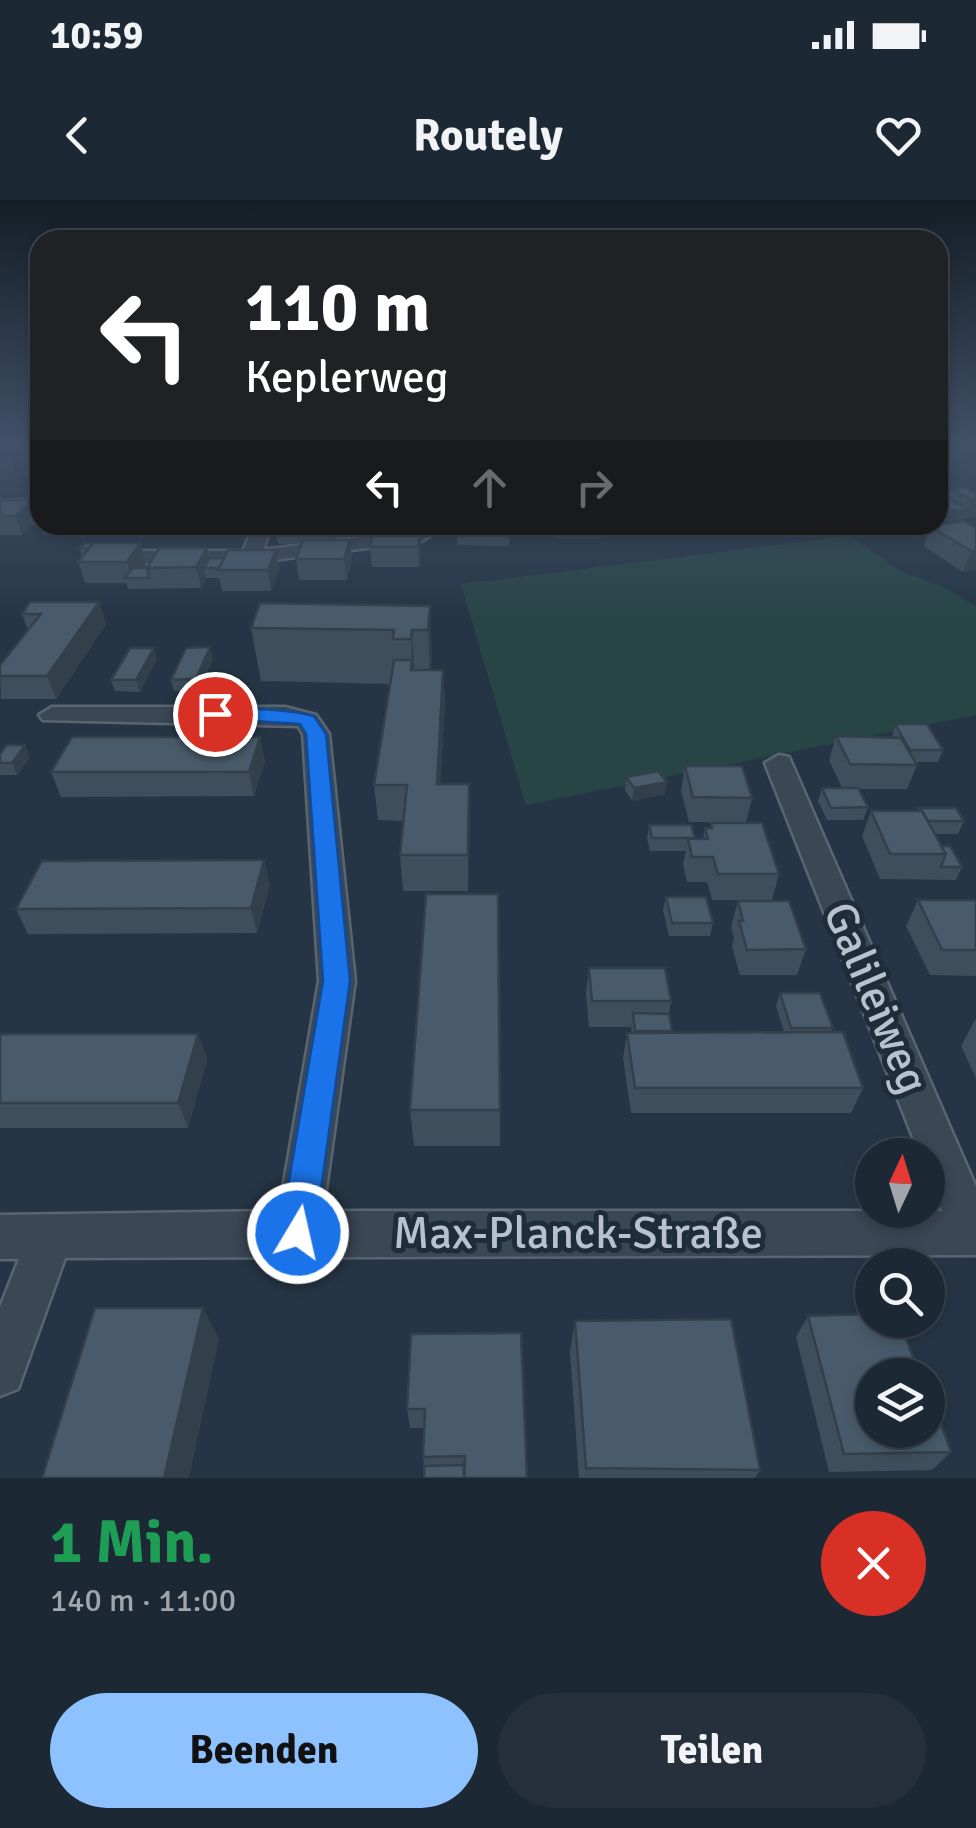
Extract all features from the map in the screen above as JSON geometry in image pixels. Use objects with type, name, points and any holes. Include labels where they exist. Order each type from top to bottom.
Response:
[{"type":"street","points":[[0,506],[30,506]]},
{"type":"street","points":[[250,557],[259,535]]},
{"type":"street","points":[[124,557],[250,557],[422,535]]},
{"type":"street","points":[[52,714],[285,715],[307,720],[316,734],[337,981],[298,1233]]},
{"type":"street","name":"Galileiweg","points":[[778,763],[975,1232]]},
{"type":"street","name":"Max-Planck-Straße","points":[[0,1237],[975,1232]]},
{"type":"street","points":[[0,1371],[50,1234]]},
{"type":"green space","points":[[850,536],[901,571],[945,588],[976,606],[976,715],[526,805],[461,584]]},
{"type":"building","points":[[0,503],[29,503],[16,516],[0,516]]},
{"type":"building","points":[[948,503],[956,503],[968,509],[948,512]]},
{"type":"building","points":[[964,521],[976,528],[976,551],[945,535],[948,535],[948,523]]},
{"type":"building","points":[[373,535],[419,535],[418,547],[370,547]]},
{"type":"building","points":[[303,540],[350,540],[344,559],[296,559]]},
{"type":"building","points":[[93,543],[140,543],[127,562],[78,562]]},
{"type":"building","points":[[159,548],[207,548],[196,567],[147,568]]},
{"type":"building","points":[[228,550],[276,550],[268,570],[218,570]]},
{"type":"building","points":[[209,558],[224,558],[219,568],[204,568]]},
{"type":"building","points":[[133,568],[147,568],[149,578],[125,578]]},
{"type":"building","points":[[30,602],[99,602],[47,676],[0,676],[0,665],[41,614],[22,614]]},
{"type":"building","points":[[260,603],[430,606],[428,630],[412,630],[411,639],[393,639],[394,630],[251,628]]},
{"type":"building","points":[[210,647],[196,679],[171,680],[186,648]]},
{"type":"building","points":[[130,648],[154,648],[136,680],[111,680]]},
{"type":"building","points":[[394,660],[412,660],[411,670],[443,670],[437,784],[469,784],[468,855],[400,855],[407,785],[374,785]]},
{"type":"building","points":[[895,724],[927,724],[943,750],[910,750]]},
{"type":"building","points":[[836,736],[901,738],[917,765],[850,764]]},
{"type":"building","points":[[72,737],[260,737],[249,772],[51,772]]},
{"type":"building","points":[[7,745],[25,745],[12,763],[0,763],[0,754]]},
{"type":"building","points":[[685,766],[742,766],[752,798],[693,797]]},
{"type":"building","points":[[658,771],[667,782],[634,788],[626,777]]},
{"type":"building","points":[[822,788],[858,788],[868,807],[831,808]]},
{"type":"building","points":[[918,808],[956,808],[964,821],[928,821]]},
{"type":"building","points":[[871,811],[922,811],[946,854],[890,854]]},
{"type":"building","points":[[711,823],[762,823],[779,874],[718,874],[713,857],[692,857],[688,839],[708,839],[705,828],[712,828]]},
{"type":"building","points":[[649,825],[691,825],[695,838],[652,838]]},
{"type":"building","points":[[941,846],[950,846],[962,867],[941,867],[946,854]]},
{"type":"building","points":[[264,860],[251,908],[16,909],[42,861]]},
{"type":"building","points":[[426,894],[498,894],[500,1110],[410,1110]]},
{"type":"building","points":[[666,897],[706,897],[713,923],[672,923]]},
{"type":"building","points":[[918,900],[976,900],[976,950],[942,950]]},
{"type":"building","points":[[738,901],[789,901],[806,949],[747,950]]},
{"type":"building","points":[[589,968],[665,968],[671,1001],[592,1001]]},
{"type":"building","points":[[780,993],[820,993],[833,1028],[791,1028]]},
{"type":"building","points":[[633,1013],[669,1014],[672,1031],[635,1031]]},
{"type":"building","points":[[843,1032],[863,1088],[635,1088],[627,1033]]},
{"type":"building","points":[[0,1034],[198,1034],[178,1103],[0,1103]]},
{"type":"building","points":[[95,1308],[203,1308],[164,1478],[42,1478]]},
{"type":"building","points":[[855,1315],[855,1338],[906,1338],[913,1358],[855,1358],[855,1448],[945,1448],[945,1435],[951,1452],[844,1454],[808,1316]]},
{"type":"building","points":[[731,1319],[760,1470],[586,1468],[575,1321]]},
{"type":"building","points":[[521,1333],[527,1478],[464,1478],[465,1456],[423,1457],[425,1409],[407,1409],[411,1334]]},
{"type":"building","points":[[464,1465],[464,1478],[424,1478],[424,1466]]},
{"type":"route","points":[[215,714],[285,715],[307,720],[316,734],[337,981],[298,1233]]}]
